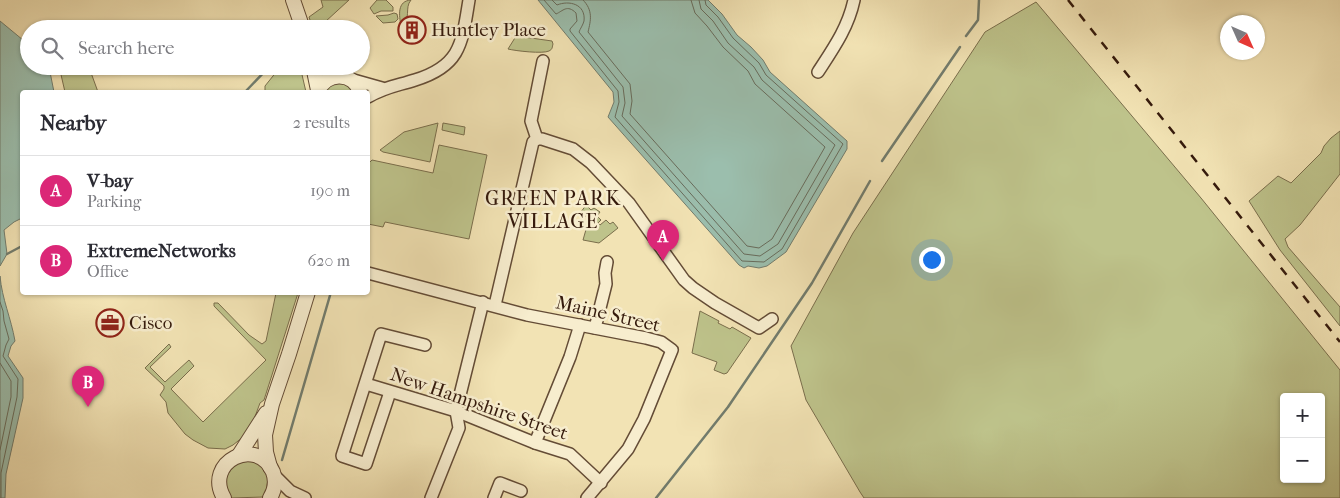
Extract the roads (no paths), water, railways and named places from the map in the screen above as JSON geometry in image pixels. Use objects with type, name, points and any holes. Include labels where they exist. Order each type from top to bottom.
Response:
[{"type":"street","points":[[292,0],[300,20]]},
{"type":"street","points":[[370,96],[382,88],[437,72],[449,63],[458,50],[465,29],[470,0]]},
{"type":"street","points":[[818,72],[845,30],[854,0]]},
{"type":"street","points":[[537,139],[531,121],[543,61]]},
{"type":"street","points":[[315,75],[318,90]]},
{"type":"street","points":[[341,75],[356,84],[359,90]]},
{"type":"street","points":[[319,90],[327,79],[344,77],[382,88]]},
{"type":"street","points":[[431,498],[459,428],[456,412],[489,304],[533,142],[537,139]]},
{"type":"street","points":[[537,139],[568,146],[591,162],[629,203],[676,271],[693,288],[759,328],[772,319]]},
{"type":"street","points":[[595,328],[606,284],[607,262]]},
{"type":"street","name":"Maine Street","points":[[370,274],[528,315],[580,324],[661,342],[672,350],[644,419],[628,449],[586,498]]},
{"type":"street","points":[[270,498],[274,489],[272,471],[266,452],[265,435],[272,404],[307,295]]},
{"type":"street","points":[[535,443],[570,357],[580,324]]},
{"type":"street","points":[[390,392],[366,464],[342,456],[381,334],[425,344]]},
{"type":"street","name":"New Hampshire Street","points":[[366,384],[456,412],[535,443],[570,454],[601,482]]},
{"type":"street","points":[[239,455],[272,404]]},
{"type":"street","points":[[223,497],[219,482],[222,469],[239,455],[249,454],[258,457],[290,491],[305,498]]},
{"type":"street","points":[[494,498],[500,482],[521,491]]},
{"type":"water","points":[[538,0],[708,0],[722,14],[737,35],[763,60],[770,72],[847,141],[847,149],[786,252],[767,266],[759,268],[748,266],[744,268],[739,265],[608,117],[614,102],[613,92]]},
{"type":"water","points":[[0,21],[20,38],[20,75],[51,75],[54,90],[20,90],[20,219],[4,230],[7,254],[0,266]]},
{"type":"water","points":[[0,276],[15,341],[11,346],[8,356],[23,378],[23,398],[6,474],[5,498],[0,498]]},
{"type":"waterway","points":[[966,36],[978,20],[979,0]]},
{"type":"waterway","points":[[882,161],[960,47]]},
{"type":"waterway","points":[[247,90],[261,75]]},
{"type":"waterway","points":[[656,498],[728,407],[812,283],[870,181]]},
{"type":"waterway","points":[[7,254],[20,247]]},
{"type":"waterway","points":[[282,460],[330,295]]},
{"type":"railway","points":[[1068,0],[1340,342]]},
{"type":"place","name":"Huntley Place","points":[[412,30]]},
{"type":"place","name":"V-bay","points":[[663,261]]},
{"type":"place","name":"Cisco","points":[[110,323]]},
{"type":"place","name":"ExtremeNetworks","points":[[88,407]]},
{"type":"district","name":"GREEN PARK VILLAGE","points":[[553,210]]}]
